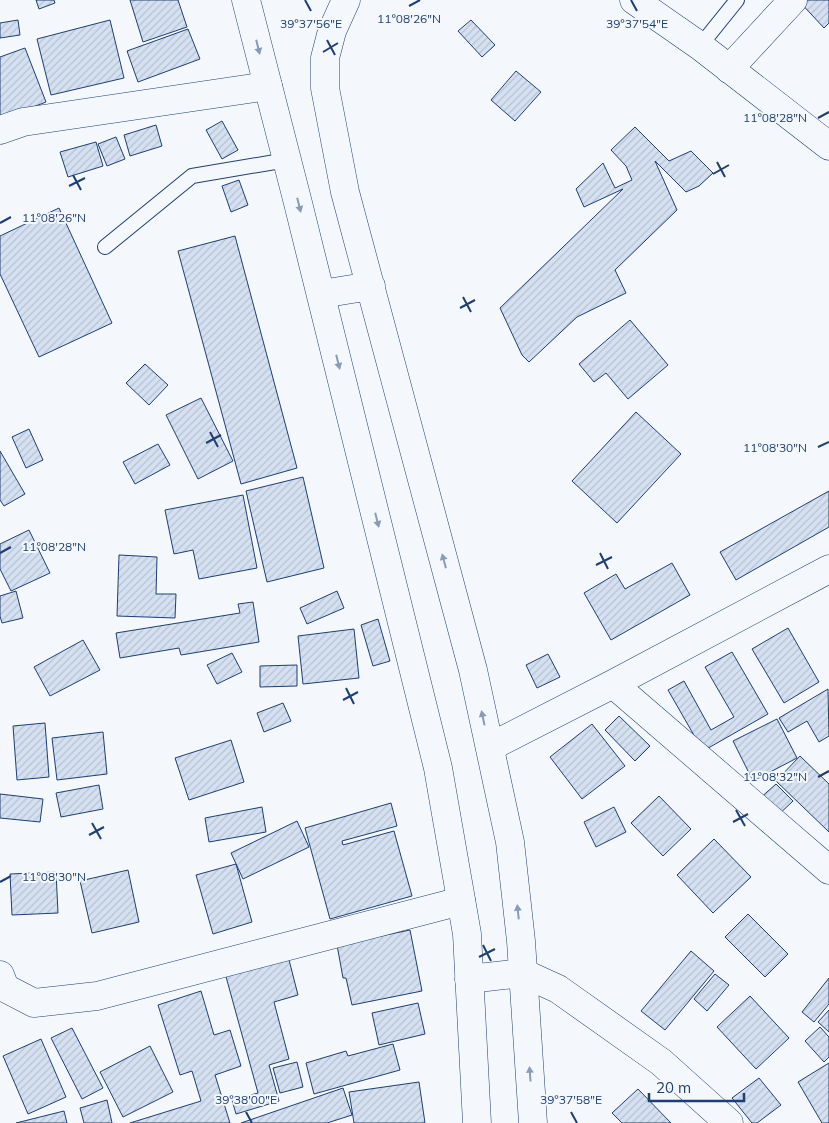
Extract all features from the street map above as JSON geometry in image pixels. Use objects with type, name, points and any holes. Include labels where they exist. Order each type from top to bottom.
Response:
[{"type":"main road","points":[[246,0],[438,768],[467,934],[477,1123]]},
{"type":"main road","points":[[346,0],[332,31],[327,49],[325,58],[325,88],[345,192],[473,670],[510,842],[521,941],[533,1123]]},
{"type":"main road","points":[[634,0],[700,46],[829,146]]},
{"type":"main road","points":[[729,69],[793,0]]},
{"type":"main road","points":[[0,130],[23,122],[268,86]]},
{"type":"main road","points":[[321,294],[371,286]]},
{"type":"main road","points":[[490,747],[829,569]]},
{"type":"main road","points":[[613,684],[829,870]]},
{"type":"main road","points":[[2,988],[34,1003],[97,996],[461,901]]},
{"type":"main road","points":[[469,979],[523,972],[558,989],[661,1062],[729,1123]]},
{"type":"lane","points":[[700,46],[737,0]]},
{"type":"lane","points":[[104,248],[192,176],[287,160]]},
{"type":"building","points":[[36,0],[54,0],[55,3],[39,9]]},
{"type":"building","points":[[130,0],[178,0],[187,27],[143,42]]},
{"type":"building","points":[[798,0],[829,0],[829,23],[824,28]]},
{"type":"building","points":[[18,20],[20,35],[0,38],[0,23]]},
{"type":"building","points":[[110,20],[124,78],[51,95],[37,39]]},
{"type":"building","points":[[471,20],[495,45],[482,57],[458,31]]},
{"type":"building","points":[[188,29],[200,59],[138,82],[127,51]]},
{"type":"building","points":[[25,48],[46,102],[0,120],[0,57]]},
{"type":"building","points":[[516,71],[541,92],[515,121],[491,100]]},
{"type":"building","points":[[222,121],[238,150],[222,159],[206,130]]},
{"type":"building","points":[[156,125],[162,146],[130,156],[124,135]]},
{"type":"building","points":[[635,127],[669,161],[691,151],[713,173],[699,186],[686,192],[655,161],[677,210],[615,270],[626,293],[577,317],[529,362],[522,355],[500,308],[623,189],[584,207],[576,189],[603,163],[615,188],[632,180],[626,166],[611,150]]},
{"type":"building","points":[[116,137],[125,159],[107,166],[98,144]]},
{"type":"building","points":[[96,142],[103,166],[68,177],[60,152]]},
{"type":"building","points":[[239,180],[248,205],[231,212],[222,186]]},
{"type":"building","points":[[59,208],[112,323],[39,357],[0,274],[0,236]]},
{"type":"building","points":[[235,236],[297,468],[241,484],[178,251]]},
{"type":"building","points":[[630,320],[668,365],[628,399],[606,373],[594,382],[579,364]]},
{"type":"building","points":[[145,364],[168,385],[149,405],[126,383]]},
{"type":"building","points":[[201,398],[233,461],[198,479],[166,415]]},
{"type":"building","points":[[636,412],[681,454],[617,523],[572,481]]},
{"type":"building","points":[[29,429],[43,460],[26,468],[12,437]]},
{"type":"building","points":[[158,444],[170,465],[135,484],[123,462]]},
{"type":"building","points":[[0,451],[25,494],[4,506],[0,500]]},
{"type":"building","points":[[303,477],[324,568],[267,582],[246,491]]},
{"type":"building","points":[[829,491],[829,527],[736,580],[720,552]]},
{"type":"building","points":[[243,495],[257,568],[199,579],[193,550],[174,554],[165,510]]},
{"type":"building","points":[[29,530],[50,573],[11,591],[0,569],[0,544]]},
{"type":"building","points":[[119,555],[157,557],[156,594],[176,594],[175,618],[117,616]]},
{"type":"building","points":[[672,563],[690,595],[611,640],[584,593],[616,574],[625,589]]},
{"type":"building","points":[[16,591],[23,618],[2,623],[0,596]]},
{"type":"building","points":[[337,591],[344,608],[307,624],[300,608]]},
{"type":"building","points":[[253,602],[259,642],[181,655],[179,648],[120,658],[116,633],[240,613],[238,604]]},
{"type":"building","points":[[378,619],[390,661],[373,666],[361,625]]},
{"type":"building","points":[[788,628],[819,682],[784,703],[752,649]]},
{"type":"building","points":[[354,629],[359,678],[303,684],[298,636]]},
{"type":"building","points":[[83,640],[100,670],[50,696],[34,667]]},
{"type":"building","points":[[732,652],[768,714],[703,751],[668,690],[684,681],[711,730],[734,717],[705,667]]},
{"type":"building","points":[[232,653],[242,672],[217,684],[207,665]]},
{"type":"building","points":[[548,654],[560,677],[537,688],[526,665]]},
{"type":"building","points":[[297,665],[297,686],[260,687],[260,666]]},
{"type":"building","points":[[828,689],[829,736],[819,742],[807,721],[788,732],[779,718]]},
{"type":"building","points":[[283,703],[291,721],[264,732],[257,713]]},
{"type":"building","points":[[619,716],[650,746],[635,761],[605,730]]},
{"type":"building","points":[[777,719],[797,758],[753,781],[733,741]]},
{"type":"building","points":[[45,723],[49,777],[17,780],[13,726]]},
{"type":"building","points":[[592,724],[625,766],[582,799],[550,757]]},
{"type":"building","points":[[103,732],[107,774],[57,780],[52,738]]},
{"type":"building","points":[[231,740],[244,782],[189,800],[175,758]]},
{"type":"building","points":[[800,756],[829,784],[829,832],[776,781]]},
{"type":"building","points":[[776,784],[793,801],[775,818],[758,800]]},
{"type":"building","points":[[99,785],[103,809],[61,817],[56,793]]},
{"type":"building","points":[[0,794],[43,799],[40,822],[0,818]]},
{"type":"building","points":[[659,796],[691,829],[663,856],[631,823]]},
{"type":"building","points":[[391,803],[397,826],[342,841],[343,845],[394,831],[412,896],[330,919],[305,828]]},
{"type":"building","points":[[262,807],[266,832],[209,842],[205,818]]},
{"type":"building","points":[[614,807],[626,832],[596,847],[584,822]]},
{"type":"building","points":[[297,821],[309,847],[243,879],[231,853]]},
{"type":"building","points":[[714,839],[751,877],[713,913],[677,875]]},
{"type":"building","points":[[236,864],[252,922],[213,934],[196,875]]},
{"type":"building","points":[[128,870],[139,922],[92,933],[80,881]]},
{"type":"building","points":[[56,872],[58,913],[12,915],[10,874]]},
{"type":"building","points":[[748,914],[788,954],[765,977],[725,937]]},
{"type":"building","points":[[410,930],[422,991],[352,1005],[346,978],[343,978],[337,945]]},
{"type":"building","points":[[691,951],[714,971],[665,1030],[641,1011]]},
{"type":"building","points":[[288,956],[298,995],[274,1002],[289,1059],[269,1065],[279,1101],[236,1114],[232,1100],[258,1093],[225,973]]},
{"type":"building","points":[[715,974],[729,985],[707,1011],[694,999]]},
{"type":"building","points":[[829,978],[829,1004],[814,1022],[802,1012]]},
{"type":"building","points":[[201,991],[214,1035],[230,1030],[241,1066],[215,1075],[230,1123],[130,1123],[201,1101],[192,1071],[180,1075],[158,1005]]},
{"type":"building","points":[[750,996],[789,1038],[756,1069],[717,1027]]},
{"type":"building","points":[[418,1003],[425,1034],[379,1045],[372,1013]]},
{"type":"building","points":[[829,1010],[829,1032],[818,1022]]},
{"type":"building","points":[[820,1027],[829,1037],[829,1057],[824,1062],[805,1041]]},
{"type":"building","points":[[72,1028],[103,1088],[82,1099],[51,1038]]},
{"type":"building","points":[[41,1039],[66,1097],[28,1114],[3,1056]]},
{"type":"building","points":[[393,1044],[400,1070],[314,1094],[306,1063],[346,1051],[348,1056]]},
{"type":"building","points":[[150,1046],[173,1092],[123,1117],[100,1072]]},
{"type":"building","points":[[297,1062],[303,1087],[280,1093],[273,1068]]},
{"type":"building","points":[[829,1063],[829,1123],[822,1123],[798,1082]]},
{"type":"building","points":[[759,1078],[781,1105],[757,1123],[752,1123],[732,1098]]},
{"type":"building","points":[[419,1082],[425,1123],[354,1123],[349,1092]]},
{"type":"building","points":[[343,1088],[352,1115],[327,1123],[241,1123]]},
{"type":"building","points":[[638,1089],[671,1123],[622,1123],[612,1113]]},
{"type":"building","points":[[107,1100],[112,1123],[84,1123],[80,1108]]},
{"type":"building","points":[[64,1111],[67,1123],[16,1123]]}]
